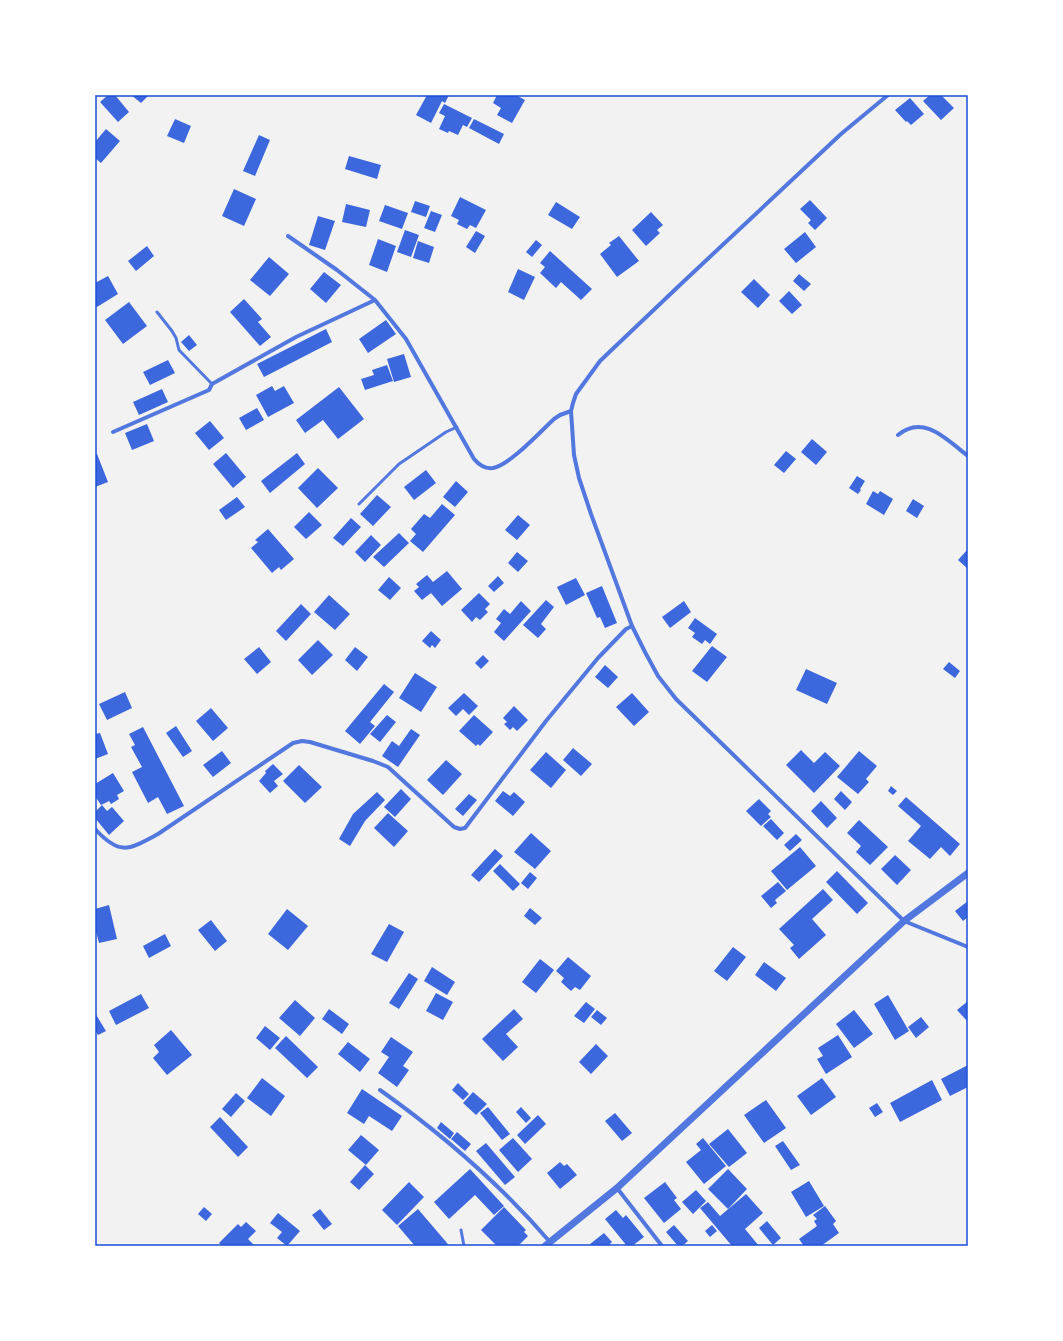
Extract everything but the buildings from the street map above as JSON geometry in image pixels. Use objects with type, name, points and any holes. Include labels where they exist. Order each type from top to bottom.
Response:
[{"type":"street","points":[[888,95],[841,134],[600,361],[576,394],[571,411],[574,455],[579,478],[632,626],[655,670],[676,699],[904,922],[968,947]]},
{"type":"street","points":[[288,236],[375,300],[406,339],[478,464],[493,468],[509,460],[554,419],[571,411]]},
{"type":"street","points":[[112,432],[209,390],[212,384],[296,337],[375,300]]},
{"type":"street","points":[[898,435],[903,431],[917,426],[935,430],[968,456]]},
{"type":"street","points":[[95,829],[107,842],[125,848],[134,847],[158,834],[293,743],[302,741],[310,742],[373,761],[388,768],[454,827],[460,829],[464,828],[546,721],[598,658],[626,628],[632,626]]},
{"type":"street","points":[[380,1090],[430,1127],[492,1180],[548,1244],[617,1188],[904,922],[968,873]]},
{"type":"street","points":[[617,1188],[662,1246]]},
{"type":"lane","points":[[156,312],[176,338],[179,350],[212,384]]},
{"type":"lane","points":[[359,504],[399,464],[446,432],[457,427]]},
{"type":"lane","points":[[462,1230],[464,1246]]}]
